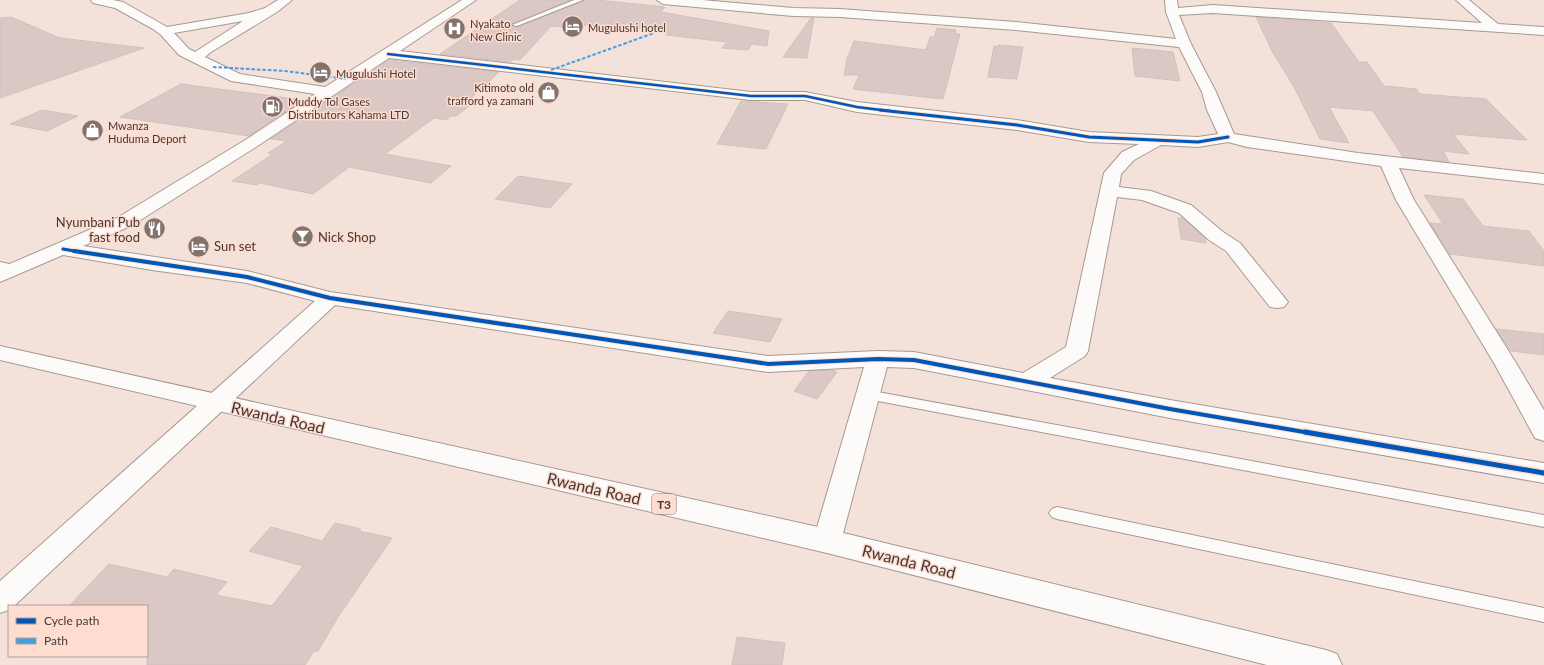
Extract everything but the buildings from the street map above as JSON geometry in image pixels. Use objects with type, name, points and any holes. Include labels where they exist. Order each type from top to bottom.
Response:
[{"type":"main road","points":[[97,0],[119,5],[165,31],[184,52],[195,59],[236,78],[328,92]]},
{"type":"main road","points":[[195,59],[206,50],[286,0]]},
{"type":"main road","points":[[0,276],[7,266],[63,249],[124,222],[253,142],[470,0]]},
{"type":"main road","points":[[664,0],[746,4],[888,17],[1060,30],[1184,44]]},
{"type":"main road","points":[[1462,0],[1493,26]]},
{"type":"main road","points":[[888,17],[887,10],[895,3]]},
{"type":"main road","points":[[1228,137],[1214,110],[1209,92],[1184,44],[1172,6],[1342,18],[1493,26],[1544,31]]},
{"type":"main road","points":[[165,31],[251,16],[272,9]]},
{"type":"main road","points":[[388,54],[751,96],[800,96],[857,107],[1017,125],[1075,136],[1198,142],[1228,137],[1247,142],[1387,161],[1544,179]]},
{"type":"main road","points":[[1027,381],[1077,351],[1108,191],[1113,173],[1128,156],[1157,141]]},
{"type":"main road","points":[[1387,161],[1405,200],[1501,357],[1544,432]]},
{"type":"main road","points":[[1108,191],[1145,195],[1185,210],[1216,236],[1233,247],[1277,302]]},
{"type":"main road","points":[[63,249],[152,264],[247,277],[330,298],[768,364],[878,358],[914,360],[1170,409],[1544,473]]},
{"type":"main road","points":[[0,600],[330,298]]},
{"type":"main road","name":"Rwanda Road","points":[[0,353],[827,541],[1326,665]]},
{"type":"main road","points":[[827,541],[878,358]]},
{"type":"lane","points":[[515,25],[580,0]]},
{"type":"lane","points":[[867,395],[1544,521]]},
{"type":"lane","points":[[1057,513],[1544,615]]},
{"type":"marked path","points":[[551,70],[654,33]]},
{"type":"marked path","points":[[213,67],[285,71],[346,79]]},
{"type":"cycle path","points":[[388,54],[751,96],[805,96],[857,107],[1017,125],[1089,137],[1198,142],[1228,137]]},
{"type":"cycle path","points":[[63,249],[152,264],[247,277],[330,298],[768,364],[878,359],[914,360],[1170,409],[1544,473]]},
{"type":"place","name":"Mugulushi hotel","points":[[572,27]]},
{"type":"place","name":"Nyakato New Clinic","points":[[454,29]]},
{"type":"place","name":"Mugulushi Hotel","points":[[320,73]]},
{"type":"place","name":"Kitimoto old trafford ya zamani","points":[[549,93]]},
{"type":"place","name":"Muddy Tol Gases Distributors Kahama LTD","points":[[273,107]]},
{"type":"place","name":"Mwanza Huduma Deport","points":[[93,131]]},
{"type":"place","name":"Nyumbani Pub fast food","points":[[155,229]]},
{"type":"place","name":"Nick Shop","points":[[302,237]]},
{"type":"place","name":"Sun set","points":[[198,246]]}]
